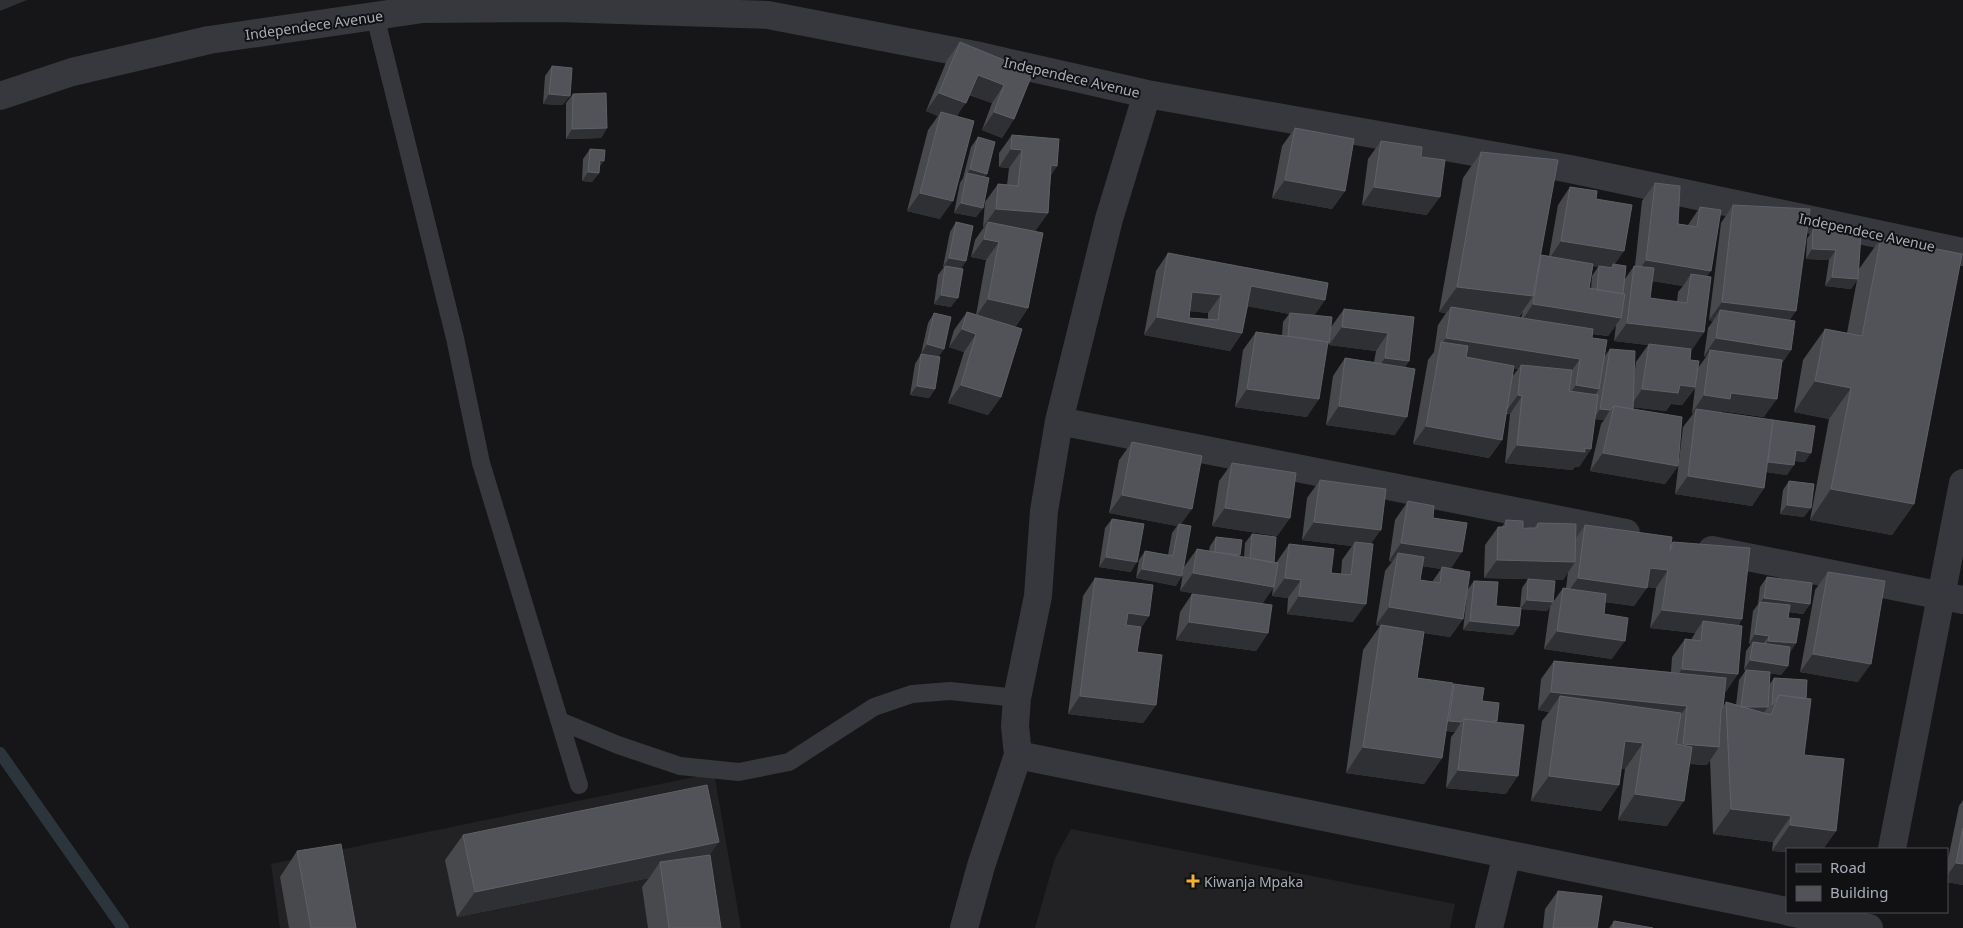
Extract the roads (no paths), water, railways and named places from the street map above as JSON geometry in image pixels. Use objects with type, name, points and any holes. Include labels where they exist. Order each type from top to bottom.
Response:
[{"type":"street","name":"Independece Avenue","points":[[0,96],[72,72],[209,40],[423,9],[769,8],[1147,94],[1570,169],[1963,252]]},
{"type":"street","points":[[964,928],[981,866],[1018,755],[1015,726],[1017,698],[1038,596],[1044,511],[1058,421],[1109,219],[1147,94]]},
{"type":"street","points":[[1058,421],[1650,538]]},
{"type":"street","points":[[1892,848],[1952,598],[1963,483]]},
{"type":"street","points":[[1689,546],[1952,598]]},
{"type":"street","points":[[1018,755],[1786,912]]},
{"type":"street","points":[[1489,928],[1507,854]]},
{"type":"street","points":[[1793,913],[1869,928]]},
{"type":"street","points":[[1877,928],[1880,913]]},
{"type":"lane","points":[[375,16],[455,338],[481,463],[579,785]]},
{"type":"lane","points":[[560,721],[618,745],[680,766],[739,772],[789,762],[874,707],[912,694],[950,691],[1017,698]]},
{"type":"waterway","points":[[0,753],[123,928]]},
{"type":"place","name":"Kiwanja Mpaka","points":[[1193,881]]}]
